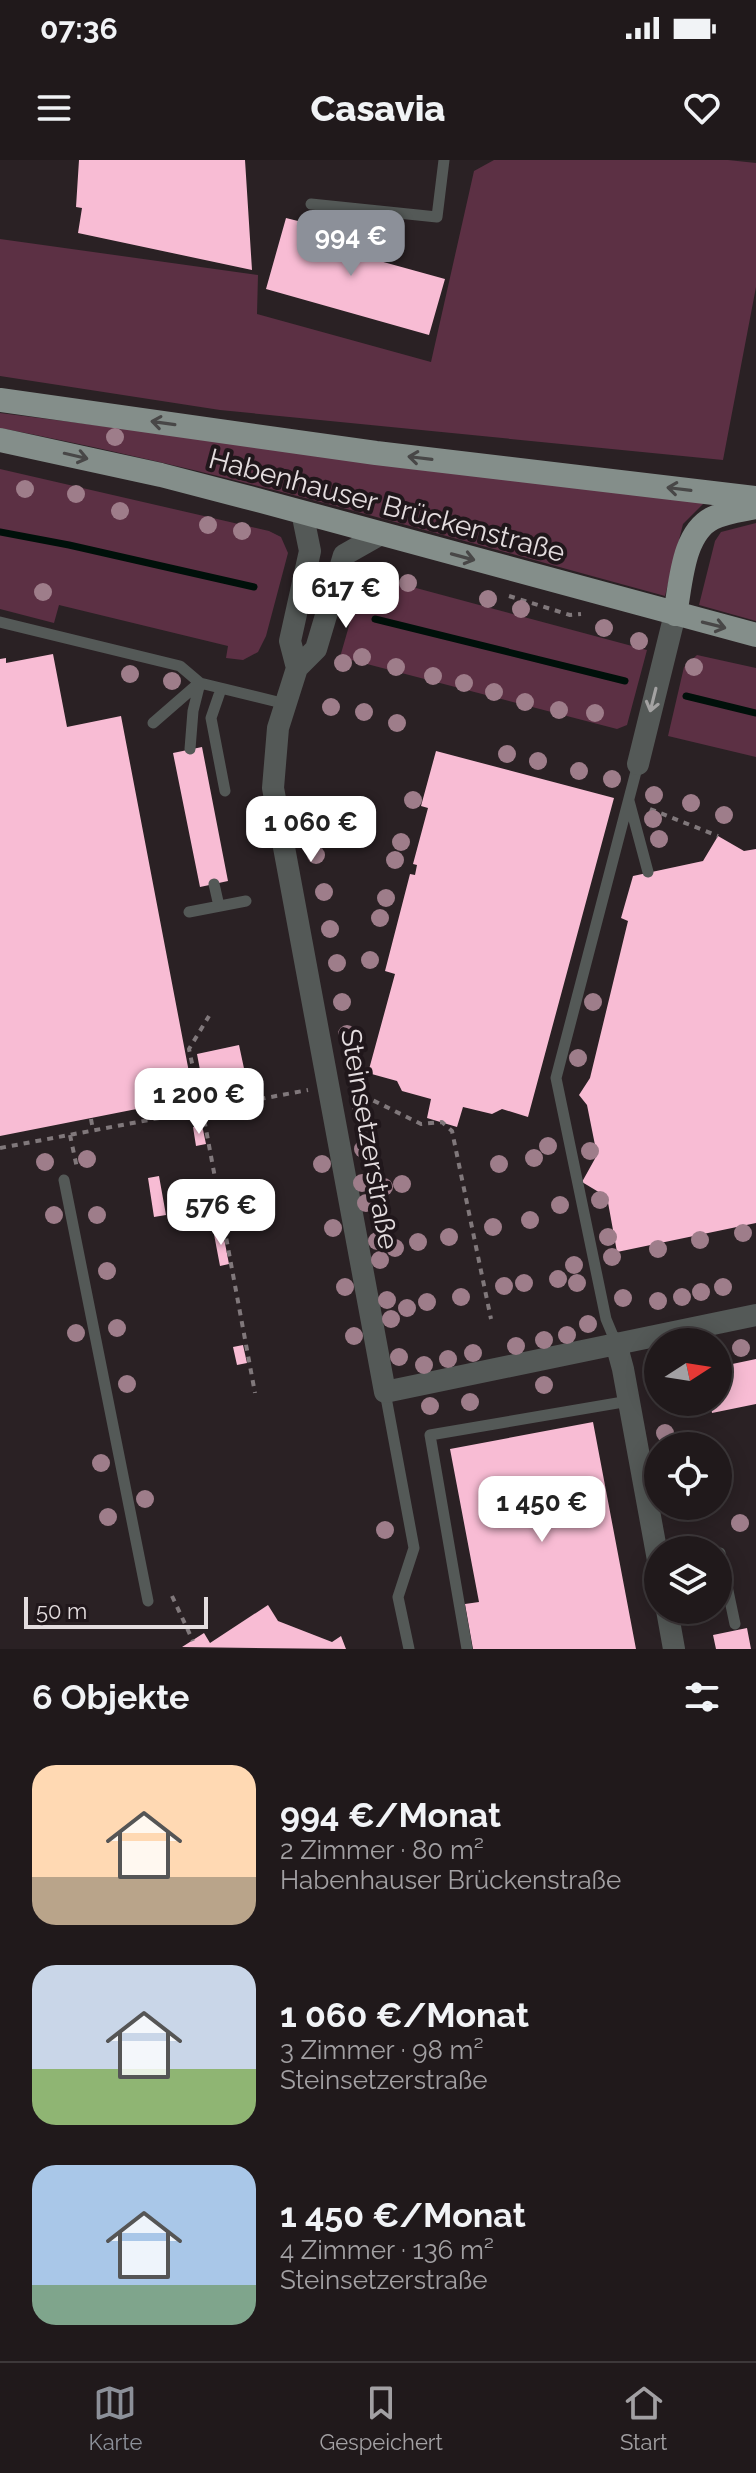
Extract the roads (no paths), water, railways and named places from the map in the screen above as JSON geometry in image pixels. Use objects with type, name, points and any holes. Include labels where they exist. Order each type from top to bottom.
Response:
[{"type":"main road","name":"Habenhauser Brückenstraße","points":[[0,400],[376,453],[756,498]]},
{"type":"main road","name":"Habenhauser Brückenstraße","points":[[0,440],[161,475],[756,635]]},
{"type":"main road","points":[[675,614],[695,533],[710,518],[756,507]]},
{"type":"street","name":"Steinsetzerstraße","points":[[297,668],[290,641],[310,551],[302,512]]},
{"type":"street","name":"Steinsetzerstraße","points":[[381,534],[344,555],[316,649],[297,668],[278,728],[273,788],[385,1392]]},
{"type":"street","points":[[638,764],[675,614]]},
{"type":"street","points":[[385,1392],[756,1315]]},
{"type":"street","points":[[616,1343],[654,1536]]},
{"type":"street","points":[[670,1624],[674,1649]]},
{"type":"lane","points":[[311,204],[437,217],[444,160]]},
{"type":"lane","points":[[0,622],[180,666],[200,683],[286,704]]},
{"type":"lane","points":[[153,723],[200,683]]},
{"type":"lane","points":[[190,749],[193,711],[200,683]]},
{"type":"lane","points":[[221,689],[211,718],[225,791]]},
{"type":"lane","points":[[616,1343],[606,1319],[556,1078],[638,764]]},
{"type":"lane","points":[[628,801],[648,872]]},
{"type":"lane","points":[[214,884],[219,906]]},
{"type":"lane","points":[[189,912],[246,901]]},
{"type":"lane","points":[[64,1180],[148,1601]]},
{"type":"lane","points":[[385,1392],[414,1548],[398,1597],[409,1649]]},
{"type":"lane","points":[[467,1649],[430,1435],[629,1401]]},
{"type":"lane","points":[[732,1610],[735,1624]]},
{"type":"waterway","points":[[0,532],[254,587]]},
{"type":"waterway","points":[[375,619],[625,681]]},
{"type":"waterway","points":[[686,696],[756,713]]}]
